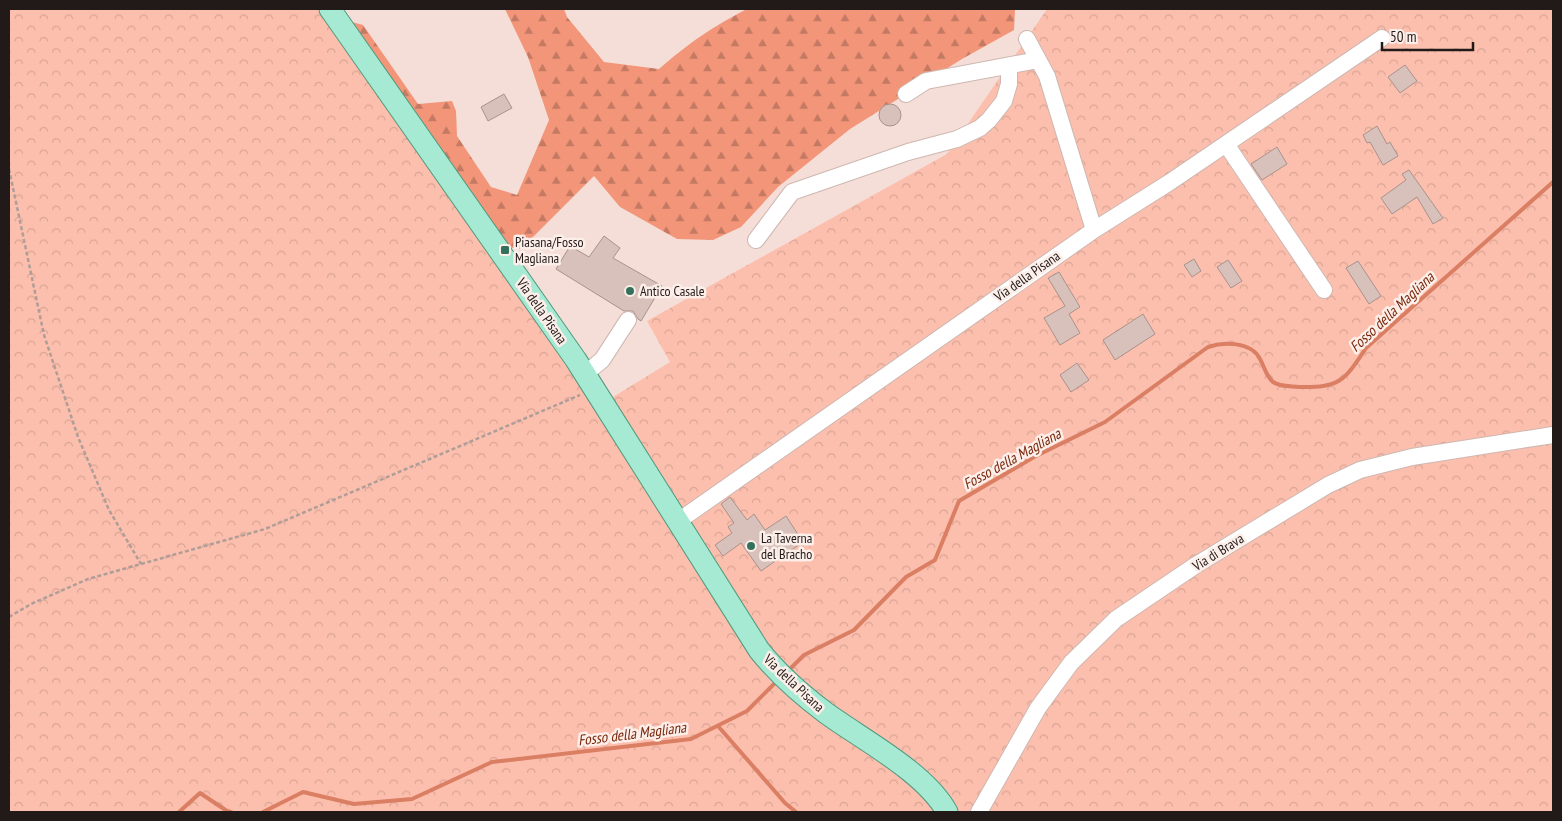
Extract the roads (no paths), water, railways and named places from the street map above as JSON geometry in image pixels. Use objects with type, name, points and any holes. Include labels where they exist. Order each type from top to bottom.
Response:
[{"type":"main road","name":"Via della Pisana","points":[[330,9],[590,382],[677,522],[753,641],[768,661],[797,689],[825,712],[912,774],[937,797],[948,812]]},
{"type":"street","name":"Via della Pisana","points":[[677,522],[1094,230],[1170,182],[1382,38]]},
{"type":"street","points":[[1027,39],[1047,76],[1094,230]]},
{"type":"street","points":[[906,94],[926,81],[1038,60]]},
{"type":"street","points":[[756,240],[792,192],[908,152],[957,139],[980,128],[1004,101],[1009,84],[1009,66]]},
{"type":"street","points":[[1226,144],[1324,290]]},
{"type":"street","points":[[590,382],[597,366],[628,320]]},
{"type":"street","name":"Via di Brava","points":[[979,812],[1038,708],[1071,663],[1116,619],[1196,565],[1328,484],[1360,470],[1412,457],[1553,435]]},
{"type":"waterway","name":"Fosso della Magliana","points":[[787,672],[804,655],[854,630],[906,577],[935,560],[959,501],[1034,457],[1105,422],[1208,347],[1221,344],[1236,344],[1250,349],[1256,353],[1271,380],[1279,385],[1313,387],[1332,384],[1340,380],[1352,368],[1366,348],[1553,182]]},
{"type":"waterway","name":"Fosso della Magliana","points":[[263,812],[303,792],[354,804],[412,799],[492,762],[691,739],[747,711],[778,680]]},
{"type":"waterway","points":[[718,726],[785,803],[796,812]]},
{"type":"waterway","name":"Fosso della Magliana","points":[[179,812],[200,793],[231,812]]},
{"type":"place","name":"Piasana/Fosso Magliana","points":[[505,250]]},
{"type":"place","name":"Antico Casale","points":[[630,291]]},
{"type":"place","name":"La Taverna del Bracho","points":[[751,546]]}]
